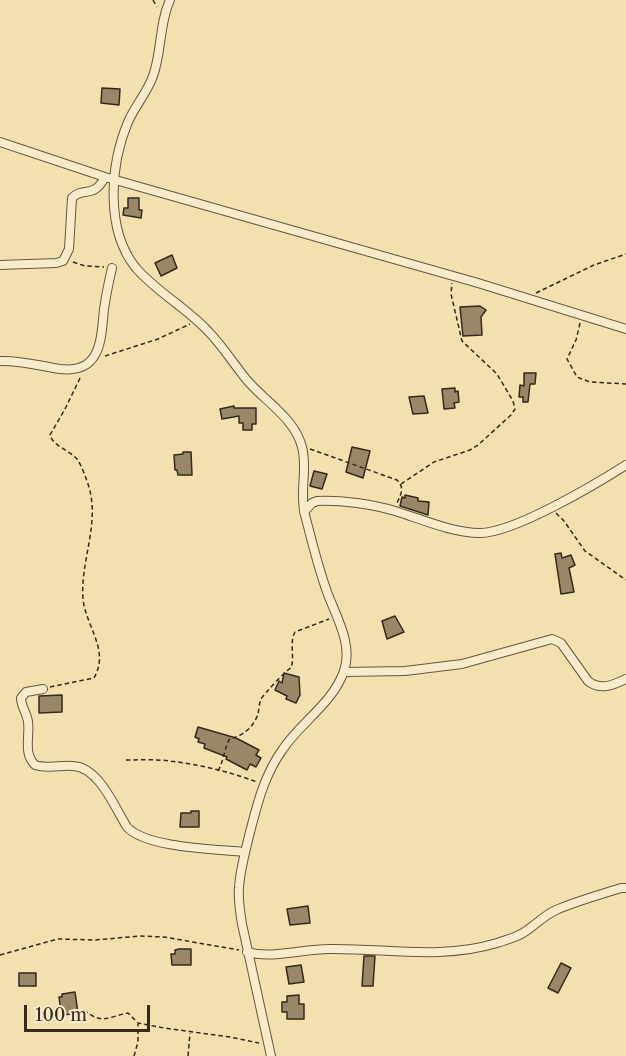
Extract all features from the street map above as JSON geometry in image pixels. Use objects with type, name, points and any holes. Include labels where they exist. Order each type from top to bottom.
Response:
[{"type":"street","points":[[0,265],[56,264],[66,258],[69,249],[72,198],[76,194],[96,190],[109,178],[128,123],[154,73],[163,15],[170,0]]},
{"type":"street","points":[[0,142],[109,178],[454,276],[626,329]]},
{"type":"street","points":[[109,178],[121,241],[135,266],[154,286],[196,320],[217,341],[246,380],[281,413],[302,444],[304,512],[323,581],[346,646],[344,672],[333,691],[283,748],[263,784],[245,852],[240,880],[239,906],[271,1056]]},
{"type":"street","points":[[0,361],[24,362],[67,369],[86,365],[100,346],[112,267]]},
{"type":"street","points":[[304,512],[312,503],[323,501],[381,507],[425,521],[481,533],[522,521],[626,465]]},
{"type":"street","points":[[344,672],[405,671],[462,664],[552,639],[561,643],[593,685],[602,687],[626,679]]},
{"type":"street","points":[[43,689],[26,692],[21,698],[28,720],[29,756],[35,765],[74,766],[89,771],[133,834],[161,842],[245,852]]},
{"type":"street","points":[[247,952],[274,954],[328,949],[384,950],[425,954],[471,949],[525,933],[556,910],[626,888]]},
{"type":"path","points":[[526,299],[562,279],[626,255]]},
{"type":"path","points":[[66,258],[85,266],[112,267]]},
{"type":"path","points":[[401,484],[434,462],[478,445],[515,409],[513,401],[497,374],[462,341],[451,294],[454,276]]},
{"type":"path","points":[[582,316],[576,340],[567,359],[577,377],[590,382],[626,384]]},
{"type":"path","points":[[93,358],[158,339],[196,320]]},
{"type":"path","points":[[43,689],[94,678],[100,659],[99,645],[88,621],[83,598],[93,515],[89,487],[78,461],[52,441],[50,435],[69,403],[86,365]]},
{"type":"path","points":[[302,444],[325,456],[388,476],[401,484]]},
{"type":"path","points":[[393,511],[401,495],[401,484]]},
{"type":"path","points":[[549,508],[564,521],[585,551],[626,580]]},
{"type":"path","points":[[218,771],[225,758],[224,751],[230,738],[240,737],[248,729],[258,715],[262,698],[273,687],[284,670],[291,668],[293,656],[291,640],[295,632],[337,616]]},
{"type":"path","points":[[126,760],[167,760],[241,776],[263,784]]},
{"type":"path","points":[[0,955],[58,939],[95,940],[140,936],[164,937],[247,952]]},
{"type":"path","points":[[84,1010],[99,1020],[128,1013],[138,1023],[230,1037],[268,1047]]},
{"type":"path","points":[[134,1056],[138,1042],[138,1023]]},
{"type":"path","points":[[188,1056],[190,1032]]},
{"type":"building","points":[[102,88],[120,89],[119,105],[101,103]]},
{"type":"building","points":[[128,198],[139,198],[141,218],[123,215],[124,208],[128,208]]},
{"type":"building","points":[[172,255],[177,268],[161,276],[155,263]]},
{"type":"building","points":[[480,306],[486,310],[481,317],[482,335],[463,336],[460,307]]},
{"type":"building","points":[[524,373],[536,373],[535,384],[530,384],[528,402],[523,402],[523,397],[519,397],[520,385],[524,386]]},
{"type":"building","points":[[455,388],[455,392],[458,391],[459,402],[454,403],[455,408],[444,409],[442,389]]},
{"type":"building","points":[[424,396],[428,413],[413,414],[409,397]]},
{"type":"building","points":[[234,406],[234,408],[256,408],[256,424],[252,424],[252,430],[243,430],[243,423],[239,423],[239,416],[222,419],[220,409]]},
{"type":"building","points":[[352,447],[370,451],[363,478],[346,472]]},
{"type":"building","points":[[183,452],[191,452],[192,475],[178,475],[175,470],[174,455],[183,454]]},
{"type":"building","points":[[314,471],[327,474],[322,489],[310,486]]},
{"type":"building","points":[[405,495],[418,498],[418,501],[429,502],[428,515],[400,506],[402,497],[405,498]]},
{"type":"building","points":[[561,553],[562,558],[571,555],[575,565],[569,568],[574,592],[561,594],[555,554]]},
{"type":"building","points":[[395,616],[404,632],[387,639],[382,621]]},
{"type":"building","points":[[284,673],[299,677],[300,695],[296,703],[286,699],[287,696],[275,690],[279,681],[282,683]]},
{"type":"building","points":[[62,695],[62,712],[39,713],[39,696]]},
{"type":"building","points":[[198,727],[236,738],[259,750],[256,755],[261,758],[256,767],[250,764],[247,770],[226,759],[227,757],[204,748],[205,744],[198,742],[199,739],[195,737]]},
{"type":"building","points":[[191,811],[199,811],[199,827],[180,827],[181,813],[191,813]]},
{"type":"building","points":[[308,906],[310,923],[290,925],[287,909]]},
{"type":"building","points":[[191,949],[191,965],[172,965],[171,954],[175,954],[175,950]]},
{"type":"building","points":[[364,956],[375,956],[373,986],[362,986]]},
{"type":"building","points":[[561,963],[571,968],[558,993],[548,988]]},
{"type":"building","points":[[301,965],[304,982],[289,984],[286,967]]},
{"type":"building","points":[[19,973],[36,973],[36,986],[19,986]]},
{"type":"building","points":[[75,992],[78,1013],[63,1015],[59,997],[62,997],[62,994]]},
{"type":"building","points":[[299,995],[299,1004],[304,1004],[304,1019],[287,1019],[287,1012],[282,1012],[282,1002],[287,1002],[287,996]]}]
